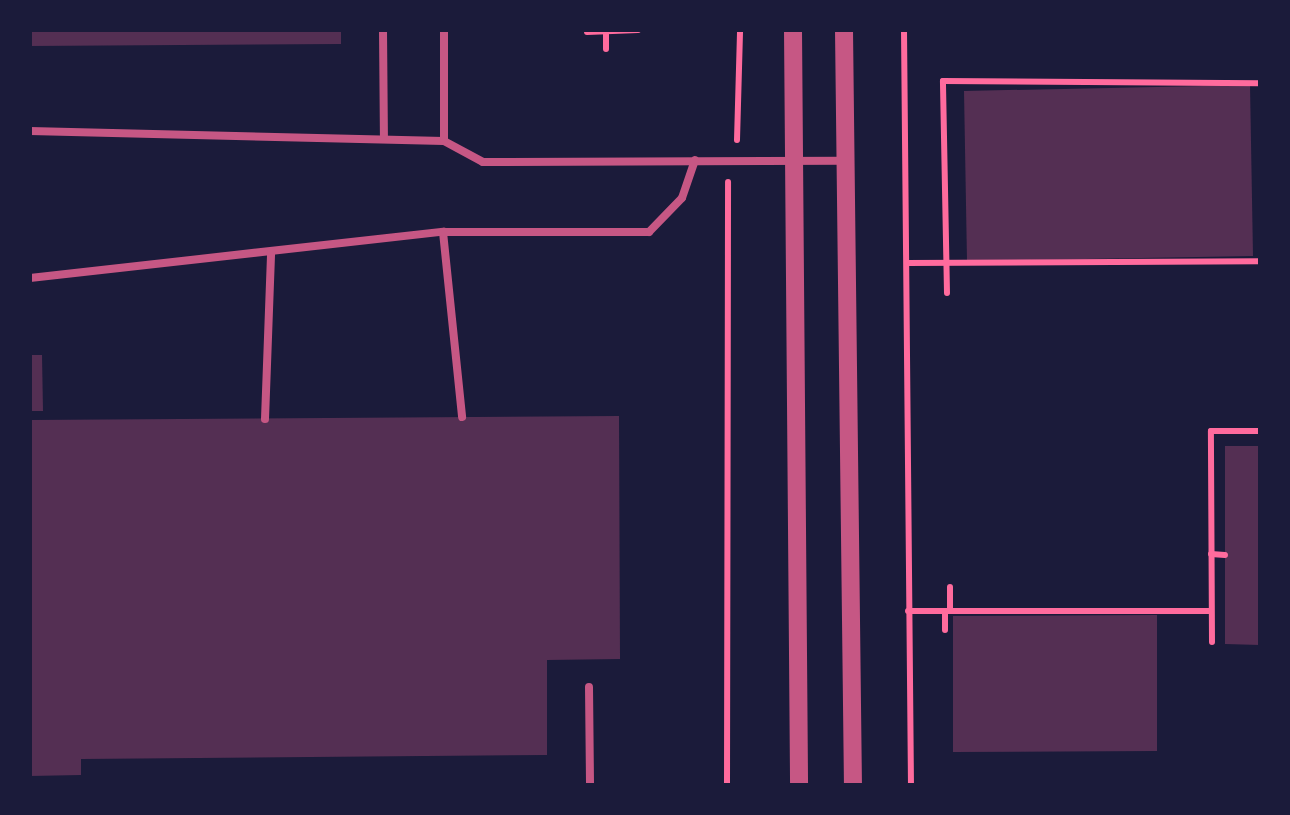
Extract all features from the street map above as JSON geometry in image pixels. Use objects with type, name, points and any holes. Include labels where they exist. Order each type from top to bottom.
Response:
[{"type":"street","points":[[793,30],[798,785]]},
{"type":"street","points":[[844,30],[854,785]]},
{"type":"lane","points":[[383,30],[384,138]]},
{"type":"lane","points":[[444,30],[444,141]]},
{"type":"lane","points":[[30,131],[444,141],[483,162],[846,161]]},
{"type":"lane","points":[[30,278],[444,232],[649,232],[682,198],[695,160]]},
{"type":"lane","points":[[444,232],[462,417]]},
{"type":"lane","points":[[265,418],[271,252]]},
{"type":"lane","points":[[590,688],[590,785]]},
{"type":"path","points":[[587,32],[638,30]]},
{"type":"path","points":[[726,785],[724,202],[732,160],[740,30]]},
{"type":"path","points":[[904,30],[911,785]]},
{"type":"path","points":[[606,32],[606,49]]},
{"type":"path","points":[[947,293],[944,81],[1260,83]]},
{"type":"path","points":[[906,263],[1260,261]]},
{"type":"path","points":[[1212,642],[1211,431],[1260,431]]},
{"type":"path","points":[[1211,554],[1225,555]]},
{"type":"path","points":[[945,630],[950,586]]},
{"type":"path","points":[[908,612],[1210,611]]},
{"type":"building","points":[[30,30],[341,30],[341,44],[30,46]]},
{"type":"building","points":[[1250,85],[1253,256],[967,261],[964,91]]},
{"type":"building","points":[[30,355],[42,355],[43,411],[30,411]]},
{"type":"building","points":[[619,416],[620,659],[547,660],[547,755],[81,759],[81,775],[30,776],[30,420]]},
{"type":"building","points":[[1225,446],[1260,446],[1260,645],[1225,644]]},
{"type":"building","points":[[1157,615],[1157,751],[953,752],[953,616]]}]
